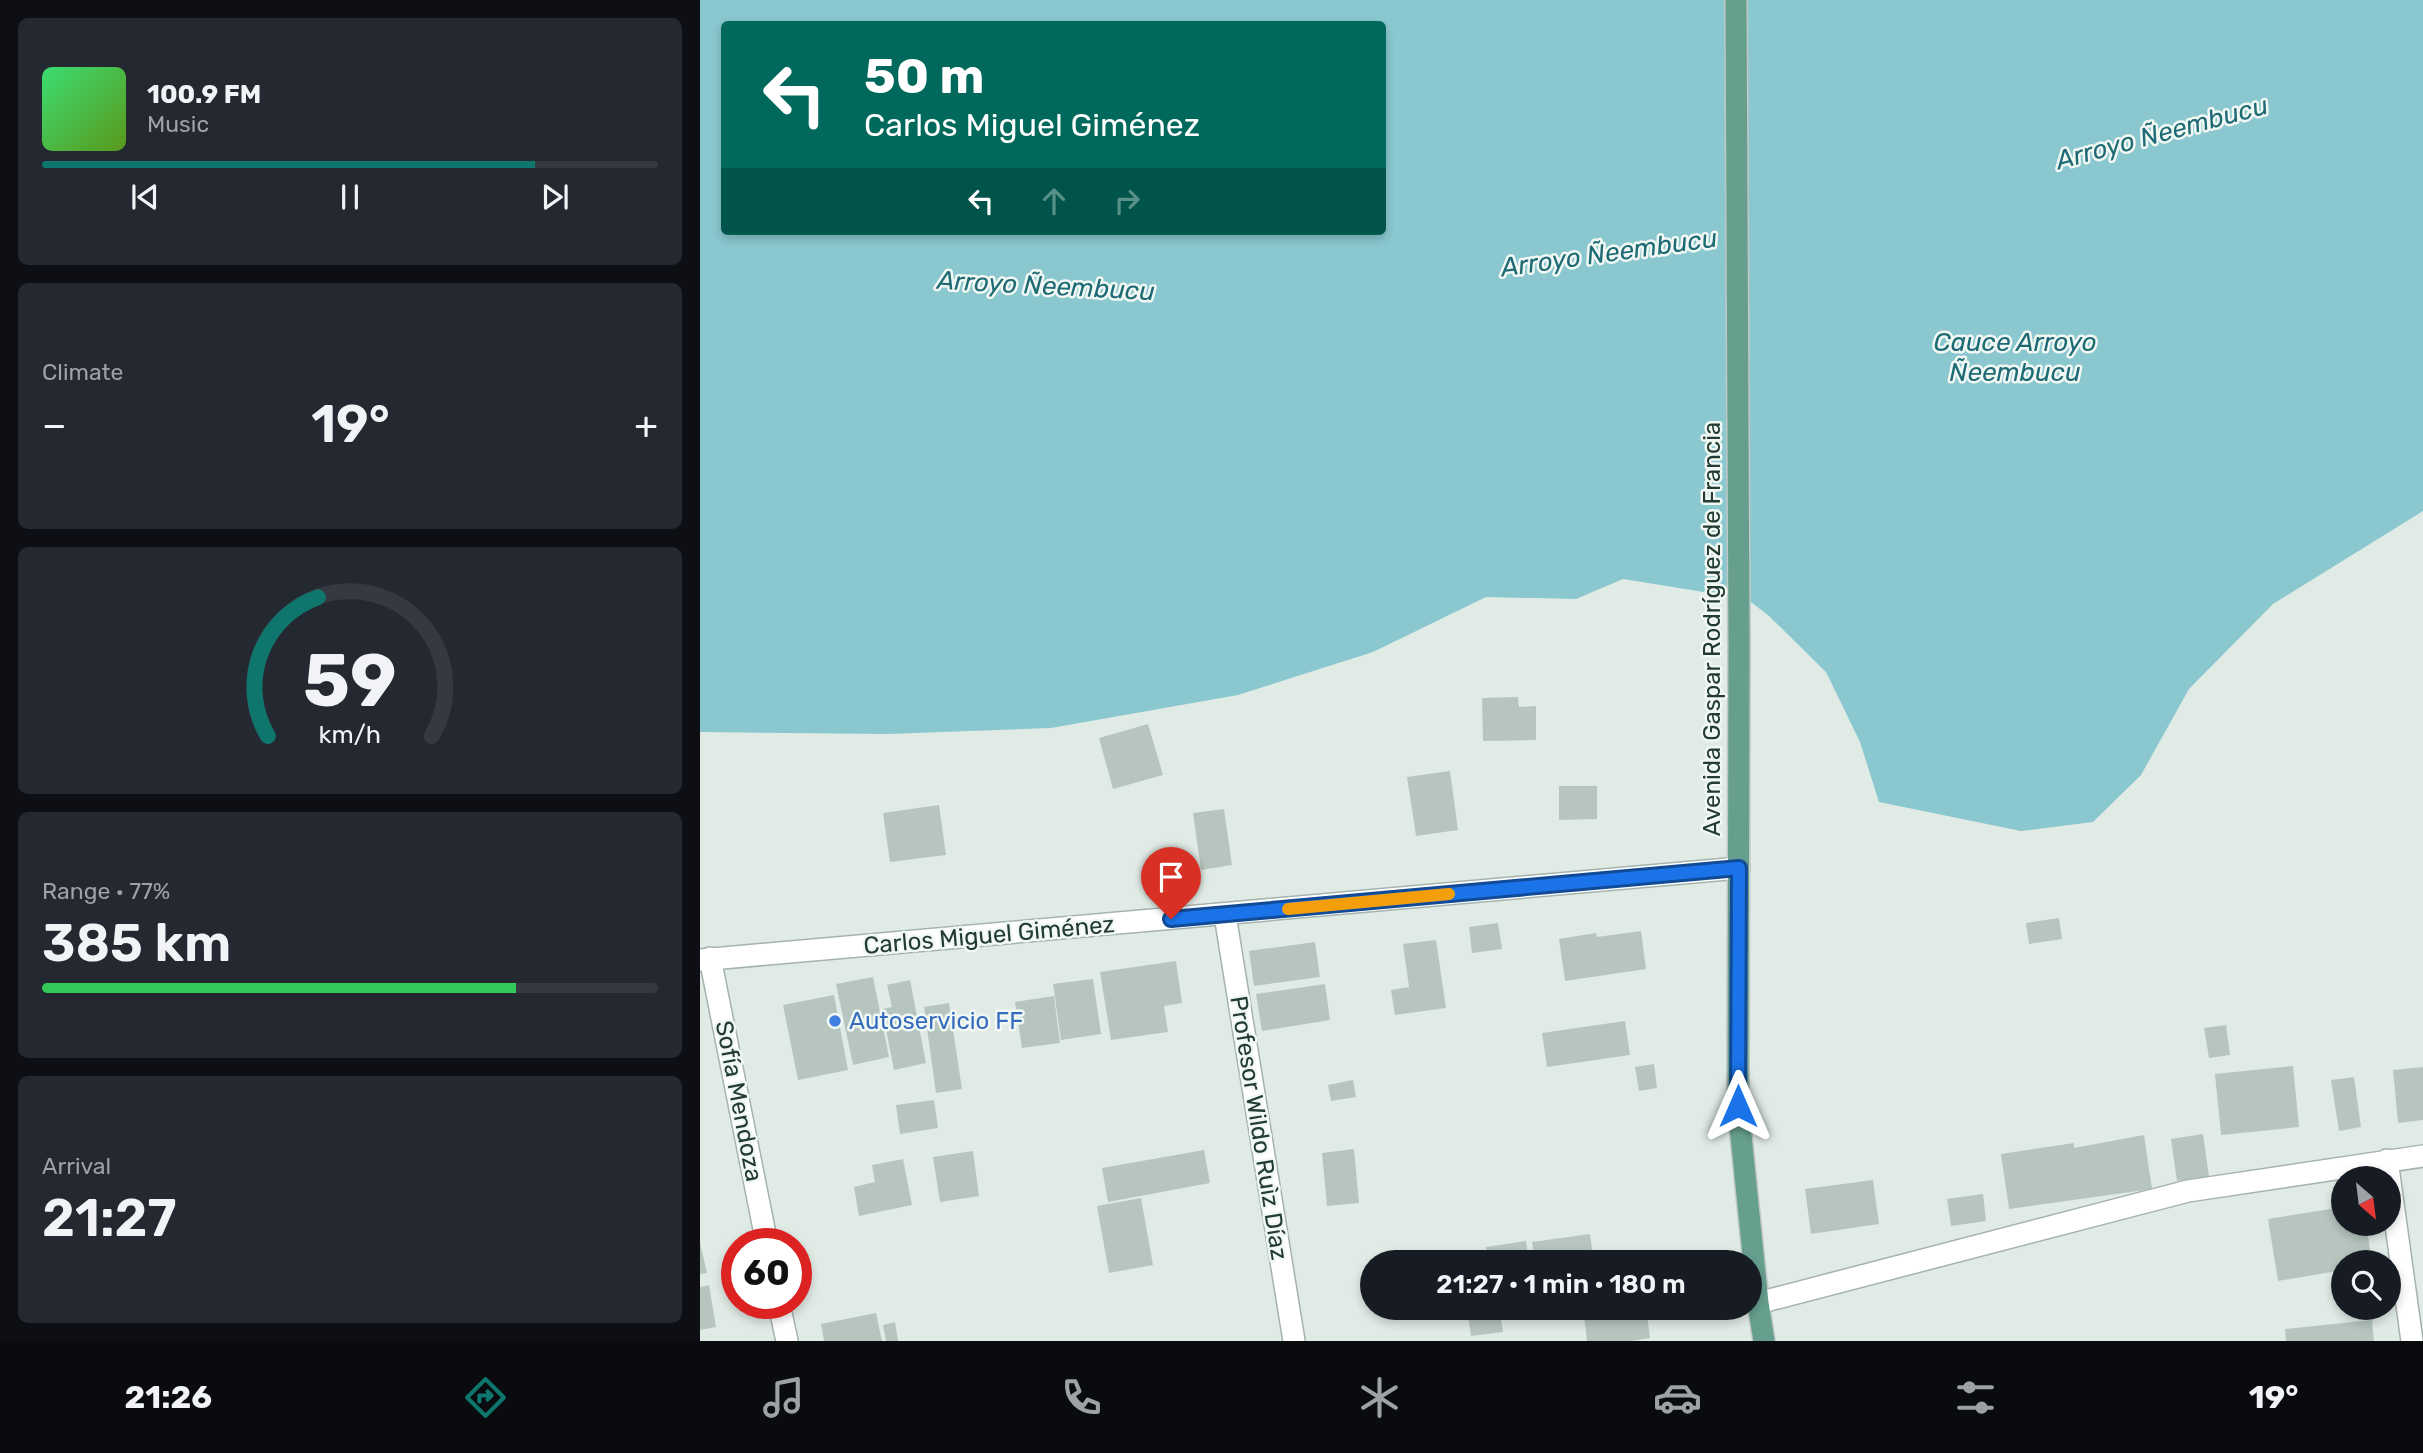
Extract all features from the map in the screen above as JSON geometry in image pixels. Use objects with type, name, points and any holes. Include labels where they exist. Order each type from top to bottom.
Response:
[{"type":"main road","name":"Avenida Gaspar Rodríguez de Francia","points":[[1736,0],[1740,643],[1738,1106],[1753,1250]]},
{"type":"main road","name":"Avenida Gaspar Rodríguez de Francia","points":[[1761,1320],[1764,1341]]},
{"type":"street","name":"Carlos Miguel Giménez","points":[[705,959],[1739,868]]},
{"type":"street","name":"Profesor Wildo Ruìz Díaz","points":[[1225,915],[1294,1341]]},
{"type":"street","name":"Sofía Mendoza","points":[[705,959],[764,1228]]},
{"type":"street","points":[[1762,1302],[2188,1191],[2423,1156]]},
{"type":"street","points":[[2387,1160],[2412,1341]]},
{"type":"street","points":[[782,1319],[787,1341]]},
{"type":"water","name":"Cauce Arroyo Ñeembucu","points":[[700,0],[2423,0],[2423,511],[2273,604],[2189,689],[2141,775],[2093,822],[2021,831],[1879,802],[1860,742],[1826,672],[1769,616],[1747,599],[1623,579],[1576,599],[1486,597],[1373,652],[1238,695],[1051,728],[888,734],[700,732]]},
{"type":"building","points":[[1518,697],[1519,707],[1536,706],[1536,740],[1483,741],[1482,698]]},
{"type":"building","points":[[1148,724],[1163,775],[1113,789],[1099,738]]},
{"type":"building","points":[[1450,771],[1458,830],[1416,836],[1407,777]]},
{"type":"building","points":[[1559,786],[1597,786],[1597,819],[1559,820]]},
{"type":"building","points":[[939,805],[946,855],[890,862],[883,813]]},
{"type":"building","points":[[1224,809],[1232,865],[1201,870],[1193,813]]},
{"type":"building","points":[[2059,918],[2062,939],[2029,944],[2026,923]]},
{"type":"building","points":[[1498,923],[1502,949],[1472,953],[1469,927]]},
{"type":"building","points":[[1641,931],[1646,969],[1565,981],[1559,939],[1596,933],[1597,937]]},
{"type":"building","points":[[1436,940],[1446,1008],[1395,1015],[1391,990],[1409,987],[1403,944]]},
{"type":"building","points":[[1315,942],[1320,977],[1254,986],[1249,951]]},
{"type":"building","points":[[1176,961],[1182,1003],[1164,1006],[1168,1032],[1111,1040],[1100,972]]},
{"type":"building","points":[[873,977],[889,1057],[853,1065],[836,984]]},
{"type":"building","points":[[1093,979],[1101,1034],[1061,1040],[1053,984]]},
{"type":"building","points":[[910,980],[926,1063],[894,1070],[882,1009],[892,1007],[887,985]]},
{"type":"building","points":[[1325,984],[1330,1020],[1262,1031],[1256,994]]},
{"type":"building","points":[[834,995],[848,1070],[798,1080],[783,1005]]},
{"type":"building","points":[[1054,996],[1060,1043],[1022,1048],[1015,1002]]},
{"type":"building","points":[[949,1003],[962,1089],[936,1093],[924,1007]]},
{"type":"building","points":[[1625,1021],[1630,1055],[1547,1067],[1542,1033]]},
{"type":"building","points":[[2226,1025],[2230,1055],[2209,1058],[2204,1028]]},
{"type":"building","points":[[1654,1064],[1657,1088],[1639,1091],[1635,1067]]},
{"type":"building","points":[[2293,1066],[2299,1127],[2221,1135],[2215,1074]]},
{"type":"building","points":[[2423,1067],[2423,1120],[2398,1123],[2393,1070]]},
{"type":"building","points":[[2354,1077],[2361,1127],[2339,1131],[2331,1080]]},
{"type":"building","points":[[1353,1080],[1356,1097],[1331,1101],[1328,1085]]},
{"type":"building","points":[[934,1100],[938,1128],[900,1134],[896,1105]]},
{"type":"building","points":[[2203,1134],[2209,1177],[2177,1181],[2171,1139]]},
{"type":"building","points":[[2144,1135],[2152,1189],[2009,1209],[2001,1154],[2074,1143],[2074,1148]]},
{"type":"building","points":[[1354,1149],[1359,1203],[1327,1206],[1322,1153]]},
{"type":"building","points":[[1204,1150],[1210,1183],[1108,1202],[1102,1168]]},
{"type":"building","points":[[973,1151],[979,1196],[940,1202],[933,1157]]},
{"type":"building","points":[[903,1159],[912,1205],[859,1216],[854,1187],[875,1182],[872,1165]]},
{"type":"building","points":[[1873,1180],[1879,1224],[1811,1234],[1805,1189]]},
{"type":"building","points":[[1983,1194],[1986,1221],[1951,1226],[1947,1199]]},
{"type":"building","points":[[1141,1198],[1153,1265],[1109,1273],[1097,1206]]},
{"type":"building","points":[[2331,1209],[2331,1236],[2368,1236],[2370,1250],[2331,1250],[2331,1272],[2278,1281],[2268,1219]]},
{"type":"building","points":[[1590,1234],[1592,1250],[1533,1250],[1532,1242]]},
{"type":"building","points":[[1526,1241],[1527,1250],[1486,1250],[1486,1247]]},
{"type":"building","points":[[700,1243],[707,1273],[700,1274]]},
{"type":"building","points":[[709,1285],[716,1327],[700,1330],[700,1287]]},
{"type":"building","points":[[876,1313],[882,1341],[824,1341],[821,1324]]},
{"type":"building","points":[[1469,1320],[1501,1320],[1503,1332],[1471,1336]]},
{"type":"building","points":[[1585,1320],[1648,1320],[1650,1338],[1632,1341],[1587,1341]]},
{"type":"building","points":[[2372,1320],[2374,1341],[2286,1341],[2285,1329]]},
{"type":"building","points":[[895,1322],[898,1341],[886,1341],[883,1325]]},
{"type":"slow traffic","points":[[1288,909],[1449,894]]},
{"type":"place","name":"Autoservicio FF","points":[[835,1021]]},
{"type":"route","points":[[1171,919],[1739,868],[1738,1106]]},
{"type":"water label","name":"Arroyo Ñeembucu","points":[[2162,133]]},
{"type":"water label","name":"Arroyo Ñeembucu","points":[[1609,253]]},
{"type":"water label","name":"Arroyo Ñeembucu","points":[[1046,286]]}]
